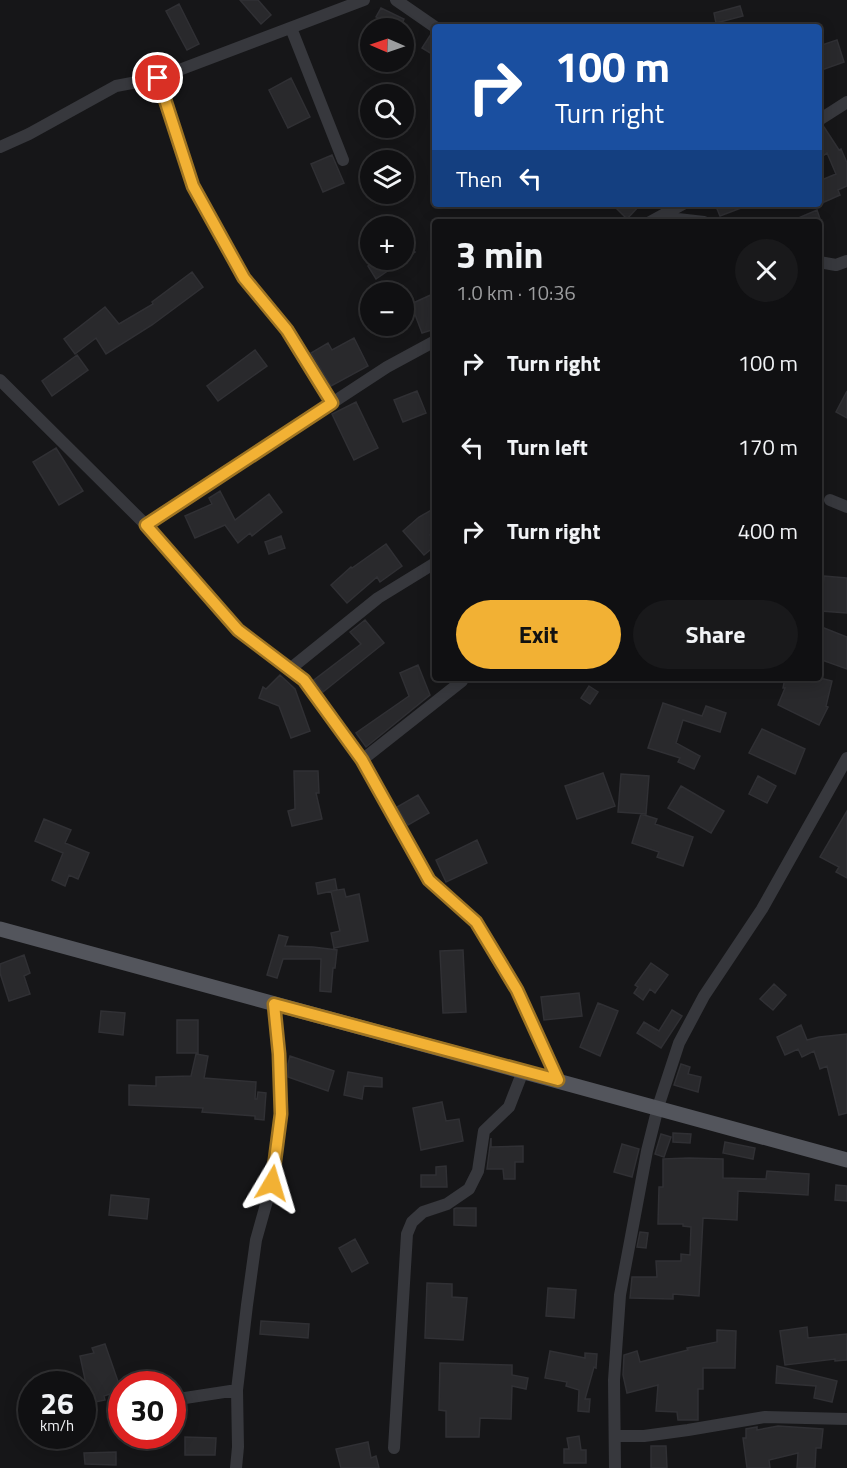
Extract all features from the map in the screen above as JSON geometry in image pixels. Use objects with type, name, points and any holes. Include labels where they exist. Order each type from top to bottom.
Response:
[{"type":"main road","points":[[0,929],[847,1160]]},
{"type":"street","points":[[0,147],[29,134],[116,86],[158,78],[364,0]]},
{"type":"street","points":[[396,0],[432,25]]},
{"type":"street","points":[[291,28],[343,160]]},
{"type":"street","points":[[158,78],[193,186],[244,278],[287,330],[332,403]]},
{"type":"street","points":[[822,118],[847,102]]},
{"type":"street","points":[[655,219],[677,207]]},
{"type":"street","points":[[822,263],[836,265],[847,261]]},
{"type":"street","points":[[146,525],[387,367],[432,343]]},
{"type":"street","points":[[0,380],[146,525],[238,630],[304,680],[362,760],[429,880],[476,922],[517,990],[558,1080]]},
{"type":"street","points":[[830,500],[847,507]]},
{"type":"street","points":[[290,669],[378,598],[432,565]]},
{"type":"street","points":[[362,760],[462,681]]},
{"type":"street","points":[[615,1468],[614,1380],[620,1295],[647,1151],[658,1107],[679,1043],[704,996],[762,909],[847,758]]},
{"type":"street","points":[[236,1468],[237,1390],[256,1240],[272,1183],[281,1114],[279,1054],[274,1004]]},
{"type":"street","points":[[394,1448],[407,1234],[412,1222],[423,1212],[447,1204],[469,1189],[478,1171],[484,1131],[509,1107],[523,1071]]},
{"type":"street","points":[[186,1398],[237,1390]]},
{"type":"street","points":[[615,1436],[644,1436],[688,1431],[765,1417],[847,1419]]},
{"type":"building","points":[[240,0],[258,0],[271,15],[261,24]]},
{"type":"building","points":[[179,4],[199,44],[187,50],[166,11]]},
{"type":"building","points":[[740,6],[743,16],[716,23],[714,13]]},
{"type":"building","points":[[381,8],[402,18],[378,18],[376,17]]},
{"type":"building","points":[[431,34],[432,34],[432,54],[422,48]]},
{"type":"building","points":[[837,40],[844,62],[822,70],[822,45]]},
{"type":"building","points":[[291,78],[310,117],[288,128],[269,90]]},
{"type":"building","points":[[822,127],[824,127],[839,150],[841,149],[847,163],[847,186],[838,190],[840,195],[822,203],[822,180],[836,174],[827,153],[822,157]]},
{"type":"building","points":[[332,155],[344,183],[323,192],[311,164]]},
{"type":"building","points":[[615,207],[638,207],[627,219]]},
{"type":"building","points":[[716,207],[744,207],[720,216]]},
{"type":"building","points":[[817,210],[820,219],[796,219]]},
{"type":"building","points":[[370,270],[389,270],[376,279]]},
{"type":"building","points":[[192,272],[203,287],[152,325],[106,354],[96,338],[75,354],[64,339],[105,307],[119,324],[153,304],[152,302]]},
{"type":"building","points":[[432,294],[432,330],[422,333],[414,312],[414,303]]},
{"type":"building","points":[[354,338],[368,366],[331,386],[311,353],[328,343],[332,350]]},
{"type":"building","points":[[255,350],[267,366],[218,401],[207,386]]},
{"type":"building","points":[[77,355],[88,370],[52,396],[42,381]]},
{"type":"building","points":[[417,391],[426,413],[403,422],[394,400]]},
{"type":"building","points":[[847,391],[847,418],[836,412]]},
{"type":"building","points":[[356,402],[378,448],[354,460],[332,414]]},
{"type":"building","points":[[56,448],[83,491],[59,505],[33,462]]},
{"type":"building","points":[[220,491],[235,520],[269,494],[282,512],[252,536],[250,533],[238,543],[225,525],[195,538],[185,516],[212,504],[209,498]]},
{"type":"building","points":[[432,510],[432,534],[430,535],[432,548],[424,555],[403,531],[419,517]]},
{"type":"building","points":[[281,536],[285,548],[269,554],[265,542]]},
{"type":"building","points":[[386,544],[402,566],[380,582],[377,577],[347,603],[331,585],[351,567]]},
{"type":"building","points":[[824,576],[847,578],[847,613],[822,611]]},
{"type":"building","points":[[365,620],[384,643],[323,692],[314,680],[361,644],[350,632]]},
{"type":"building","points":[[822,627],[847,637],[847,669],[822,660]]},
{"type":"building","points":[[418,665],[430,695],[366,747],[356,733],[409,696],[400,673]]},
{"type":"building","points":[[280,675],[295,689],[310,731],[291,738],[279,706],[259,698],[263,687],[266,689]]},
{"type":"building","points":[[822,678],[832,681],[826,706],[828,707],[819,725],[778,705],[785,688],[783,688],[784,681],[822,681]]},
{"type":"building","points":[[589,686],[598,692],[590,704],[581,698]]},
{"type":"building","points":[[663,703],[702,716],[706,706],[726,713],[720,732],[683,720],[676,743],[700,756],[694,769],[678,762],[680,758],[648,748]]},
{"type":"building","points":[[762,729],[805,749],[795,774],[749,753]]},
{"type":"building","points":[[294,771],[318,771],[319,793],[316,793],[322,819],[292,826],[288,811],[295,809]]},
{"type":"building","points":[[603,773],[615,806],[577,819],[565,786]]},
{"type":"building","points":[[621,774],[649,776],[646,814],[618,812]]},
{"type":"building","points":[[758,776],[776,786],[767,803],[749,794]]},
{"type":"building","points":[[681,786],[724,811],[711,833],[668,808]]},
{"type":"building","points":[[418,795],[429,813],[408,825],[397,807]]},
{"type":"building","points":[[847,811],[847,878],[836,872],[839,867],[820,857]]},
{"type":"building","points":[[641,814],[657,819],[655,824],[693,837],[683,866],[657,857],[659,852],[632,843]]},
{"type":"building","points":[[44,819],[71,830],[65,843],[89,853],[78,879],[69,875],[65,886],[52,880],[63,853],[35,841]]},
{"type":"building","points":[[477,840],[487,863],[446,882],[436,860]]},
{"type":"building","points":[[335,879],[337,890],[318,894],[316,883]]},
{"type":"building","points":[[344,889],[346,897],[359,894],[368,941],[334,948],[331,933],[340,931],[331,891]]},
{"type":"building","points":[[279,935],[288,937],[285,946],[337,950],[331,992],[320,991],[321,959],[283,959],[277,978],[267,975]]},
{"type":"building","points":[[463,950],[466,1012],[443,1013],[440,951]]},
{"type":"building","points":[[24,955],[30,973],[24,976],[30,994],[9,1001],[0,973],[0,964]]},
{"type":"building","points":[[651,963],[668,975],[655,993],[650,989],[643,1000],[634,993],[638,987],[635,985]]},
{"type":"building","points":[[774,984],[786,995],[773,1010],[760,999]]},
{"type":"building","points":[[579,993],[582,1016],[544,1020],[541,997]]},
{"type":"building","points":[[598,1003],[618,1011],[600,1056],[580,1047]]},
{"type":"building","points":[[672,1010],[682,1016],[661,1048],[637,1033],[644,1022],[659,1031]]},
{"type":"building","points":[[101,1011],[125,1013],[123,1035],[99,1032]]},
{"type":"building","points":[[177,1020],[198,1020],[198,1053],[177,1053]]},
{"type":"building","points":[[801,1025],[807,1040],[847,1034],[847,1113],[839,1115],[827,1066],[820,1069],[814,1051],[802,1057],[798,1049],[785,1055],[777,1037]]},
{"type":"building","points":[[196,1054],[208,1056],[204,1078],[256,1082],[255,1099],[257,1099],[258,1092],[266,1093],[264,1120],[255,1119],[255,1116],[202,1112],[203,1108],[129,1105],[129,1085],[156,1086],[156,1077],[191,1076]]},
{"type":"building","points":[[290,1056],[334,1071],[328,1091],[288,1077]]},
{"type":"building","points":[[681,1064],[690,1067],[688,1074],[701,1077],[698,1092],[674,1085]]},
{"type":"building","points":[[348,1072],[382,1078],[382,1087],[364,1086],[362,1099],[344,1095]]},
{"type":"building","points":[[442,1102],[446,1121],[459,1119],[463,1141],[421,1150],[413,1108]]},
{"type":"building","points":[[673,1133],[691,1134],[690,1143],[673,1142]]},
{"type":"building","points":[[661,1134],[671,1137],[664,1157],[655,1154]]},
{"type":"building","points":[[491,1138],[491,1147],[523,1146],[523,1162],[515,1162],[515,1179],[504,1179],[503,1169],[487,1169]]},
{"type":"building","points":[[725,1142],[755,1148],[753,1159],[723,1153]]},
{"type":"building","points":[[622,1144],[639,1149],[632,1177],[614,1172]]},
{"type":"building","points":[[663,1159],[723,1159],[723,1178],[766,1179],[767,1171],[809,1174],[808,1195],[738,1191],[737,1220],[703,1218],[699,1296],[673,1294],[673,1299],[630,1298],[632,1277],[657,1277],[656,1261],[681,1261],[681,1254],[690,1255],[691,1227],[683,1226],[683,1224],[658,1224],[659,1187],[663,1187]]},
{"type":"building","points":[[446,1166],[447,1187],[421,1187],[421,1175],[436,1175],[436,1167]]},
{"type":"building","points":[[836,1185],[847,1186],[847,1201],[835,1200]]},
{"type":"building","points":[[111,1195],[149,1199],[147,1219],[109,1215]]},
{"type":"building","points":[[476,1208],[476,1226],[454,1225],[454,1209]]},
{"type":"building","points":[[640,1232],[648,1233],[646,1248],[637,1247]]},
{"type":"building","points":[[355,1239],[368,1263],[352,1272],[339,1248]]},
{"type":"building","points":[[427,1283],[452,1284],[452,1297],[467,1298],[463,1340],[425,1338]]},
{"type":"building","points":[[548,1288],[576,1290],[574,1318],[546,1316]]},
{"type":"building","points":[[261,1321],[309,1324],[308,1338],[260,1334]]},
{"type":"building","points":[[807,1327],[808,1338],[847,1334],[847,1360],[835,1361],[835,1359],[785,1365],[780,1331]]},
{"type":"building","points":[[717,1330],[736,1331],[735,1368],[703,1368],[703,1389],[698,1389],[698,1420],[678,1420],[677,1412],[656,1411],[658,1385],[627,1393],[623,1375],[624,1355],[637,1351],[640,1362],[688,1350],[687,1348],[717,1342]]},
{"type":"building","points":[[105,1344],[114,1371],[108,1371],[108,1395],[104,1396],[105,1400],[96,1402],[96,1371],[83,1371],[80,1356],[94,1353],[92,1348]]},
{"type":"building","points":[[550,1351],[585,1358],[585,1353],[597,1354],[596,1368],[594,1367],[585,1399],[590,1399],[589,1412],[578,1411],[579,1390],[566,1386],[567,1382],[545,1378]]},
{"type":"building","points":[[440,1363],[512,1365],[512,1375],[528,1378],[526,1389],[512,1386],[511,1419],[480,1418],[479,1437],[446,1437],[446,1411],[439,1410]]},
{"type":"building","points":[[777,1366],[837,1381],[832,1402],[814,1398],[816,1386],[776,1383]]},
{"type":"building","points":[[778,1426],[823,1429],[821,1448],[816,1448],[815,1468],[797,1468],[798,1453],[769,1460],[770,1468],[747,1468],[743,1438],[746,1438],[746,1429],[757,1427],[757,1430]]},
{"type":"building","points":[[579,1436],[581,1450],[586,1450],[586,1463],[564,1463],[564,1449],[569,1449],[567,1438]]},
{"type":"building","points":[[186,1437],[216,1438],[215,1455],[185,1455]]},
{"type":"building","points":[[368,1442],[371,1458],[376,1456],[379,1468],[341,1468],[336,1449]]},
{"type":"building","points":[[651,1446],[666,1446],[667,1468],[651,1468]]},
{"type":"building","points":[[116,1452],[116,1465],[85,1464],[84,1453]]},
{"type":"route","points":[[158,78],[193,186],[244,278],[287,330],[332,403],[146,525],[238,630],[304,680],[362,760],[429,880],[476,922],[517,990],[558,1080],[274,1004],[279,1054],[281,1114],[272,1183]]}]
